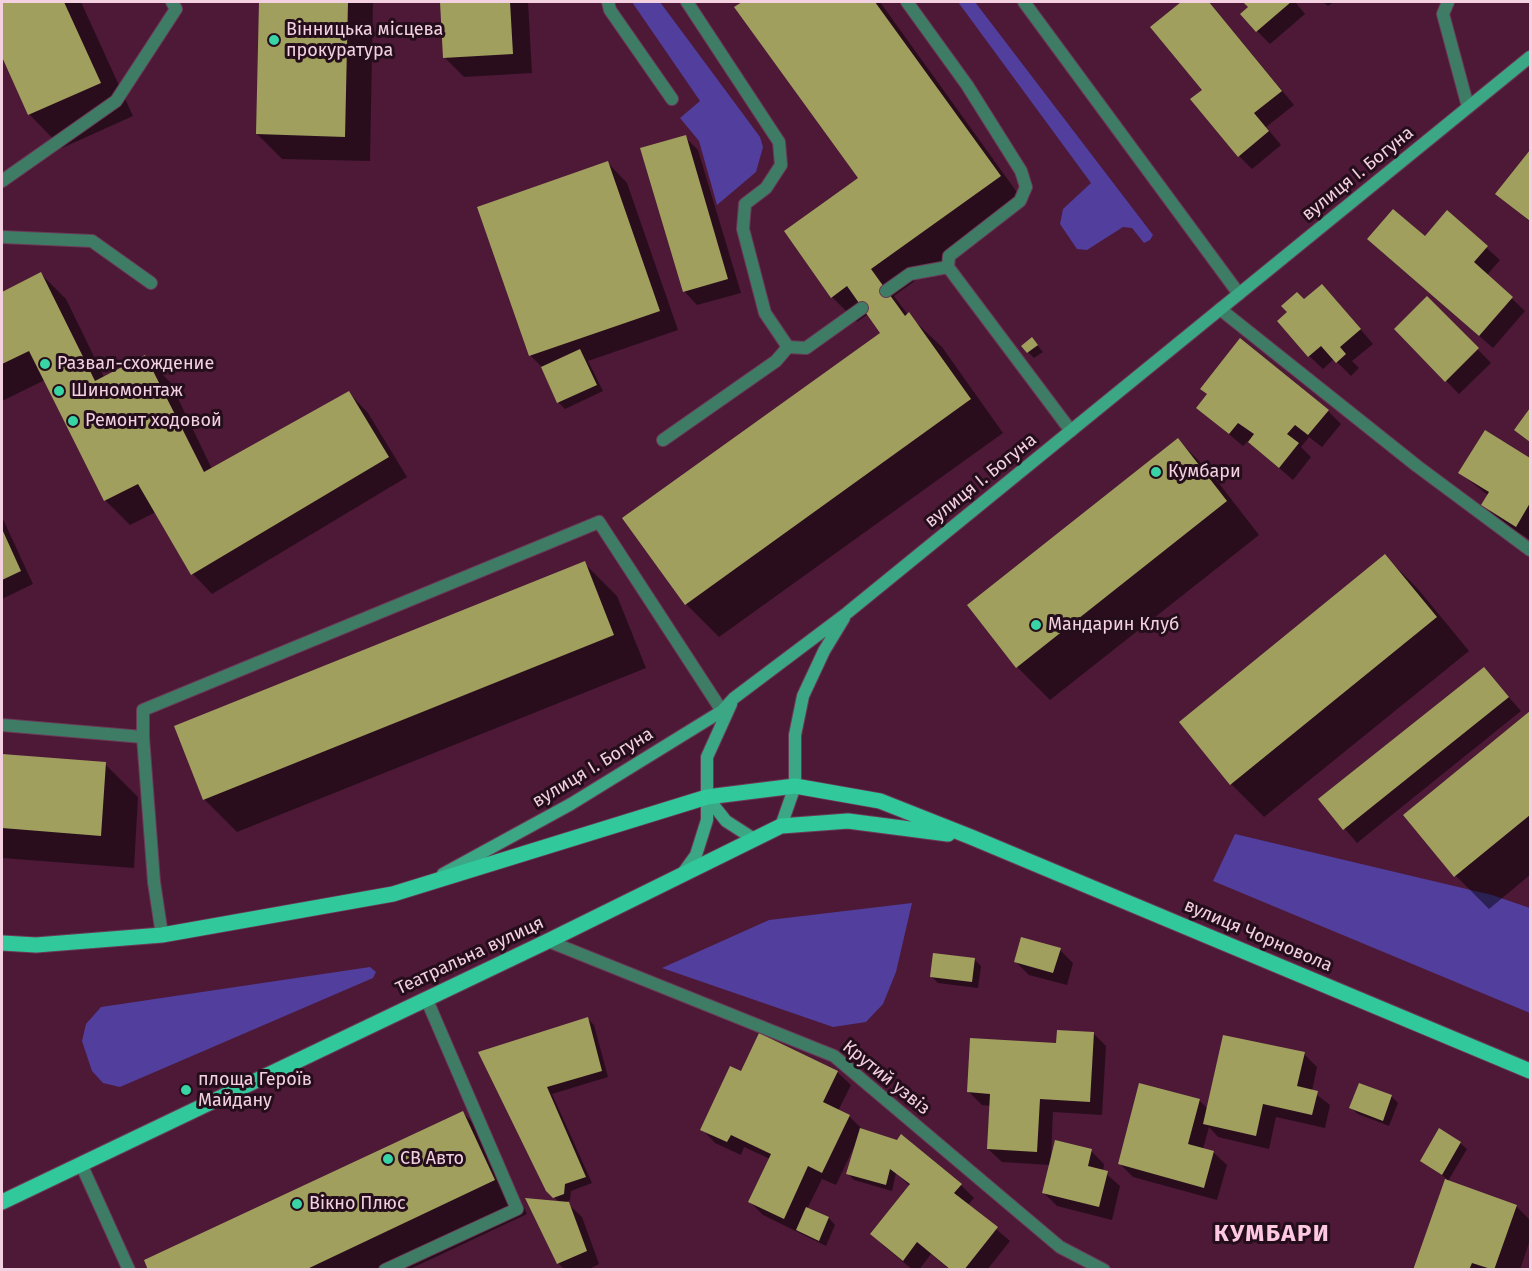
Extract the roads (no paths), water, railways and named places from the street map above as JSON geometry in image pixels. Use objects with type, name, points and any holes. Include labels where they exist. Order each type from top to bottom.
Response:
[{"type":"main road","points":[[2,943],[36,945],[162,935],[393,894],[707,797],[795,786],[880,801],[971,837]]},
{"type":"main road","name":"Театральна вулиця","points":[[2,1202],[548,941],[782,826],[848,821],[971,837]]},
{"type":"main road","name":"вулиця Чорновола","points":[[971,837],[1530,1071]]},
{"type":"street","points":[[2,181],[116,101],[177,9],[172,2]]},
{"type":"street","points":[[608,2],[610,10],[672,99]]},
{"type":"street","points":[[687,2],[779,142],[781,165],[766,188],[746,204],[743,229],[765,313],[788,347]]},
{"type":"street","points":[[907,2],[967,85],[1021,171],[1026,187],[1020,201],[949,256],[948,267],[1071,431]]},
{"type":"street","points":[[1024,2],[1239,294]]},
{"type":"street","points":[[1448,2],[1443,14],[1468,107]]},
{"type":"street","name":"вулиця І. Богуна","points":[[421,886],[572,804],[722,711],[734,698],[847,613],[1530,57]]},
{"type":"street","points":[[2,237],[92,241],[151,283]]},
{"type":"street","points":[[886,291],[910,274],[948,267]]},
{"type":"street","points":[[788,347],[806,348],[862,308]]},
{"type":"street","points":[[1220,309],[1417,466],[1530,550]]},
{"type":"street","points":[[663,440],[776,361],[788,347]]},
{"type":"street","points":[[162,935],[154,882],[143,711],[598,522],[722,711]]},
{"type":"street","points":[[782,826],[795,786],[795,735],[803,696],[824,651],[847,613]]},
{"type":"street","points":[[681,875],[696,855],[707,820],[707,757],[734,698]]},
{"type":"street","points":[[2,725],[143,737]]},
{"type":"street","points":[[707,797],[726,821],[754,839]]},
{"type":"street","name":"Крутий узвіз","points":[[548,941],[834,1056],[1060,1247],[1104,1269]]},
{"type":"street","points":[[385,1269],[517,1209],[426,998]]},
{"type":"street","points":[[81,1164],[129,1269]]},
{"type":"place","name":"Вінницька місцева прокуратура","points":[[274,40]]},
{"type":"place","name":"Развал-схождение","points":[[45,364]]},
{"type":"place","name":"Шиномонтаж","points":[[59,391]]},
{"type":"place","name":"Ремонт ходовой","points":[[73,421]]},
{"type":"place","name":"Кумбари","points":[[1156,472]]},
{"type":"place","name":"Мандарин Клуб","points":[[1036,625]]},
{"type":"place","name":"площа Героїв Майдану","points":[[186,1090]]},
{"type":"place","name":"СВ Авто","points":[[388,1159]]},
{"type":"place","name":"Вікно Плюс","points":[[297,1204]]},
{"type":"district","name":"КУМБАРИ","points":[[1272,1234]]}]
